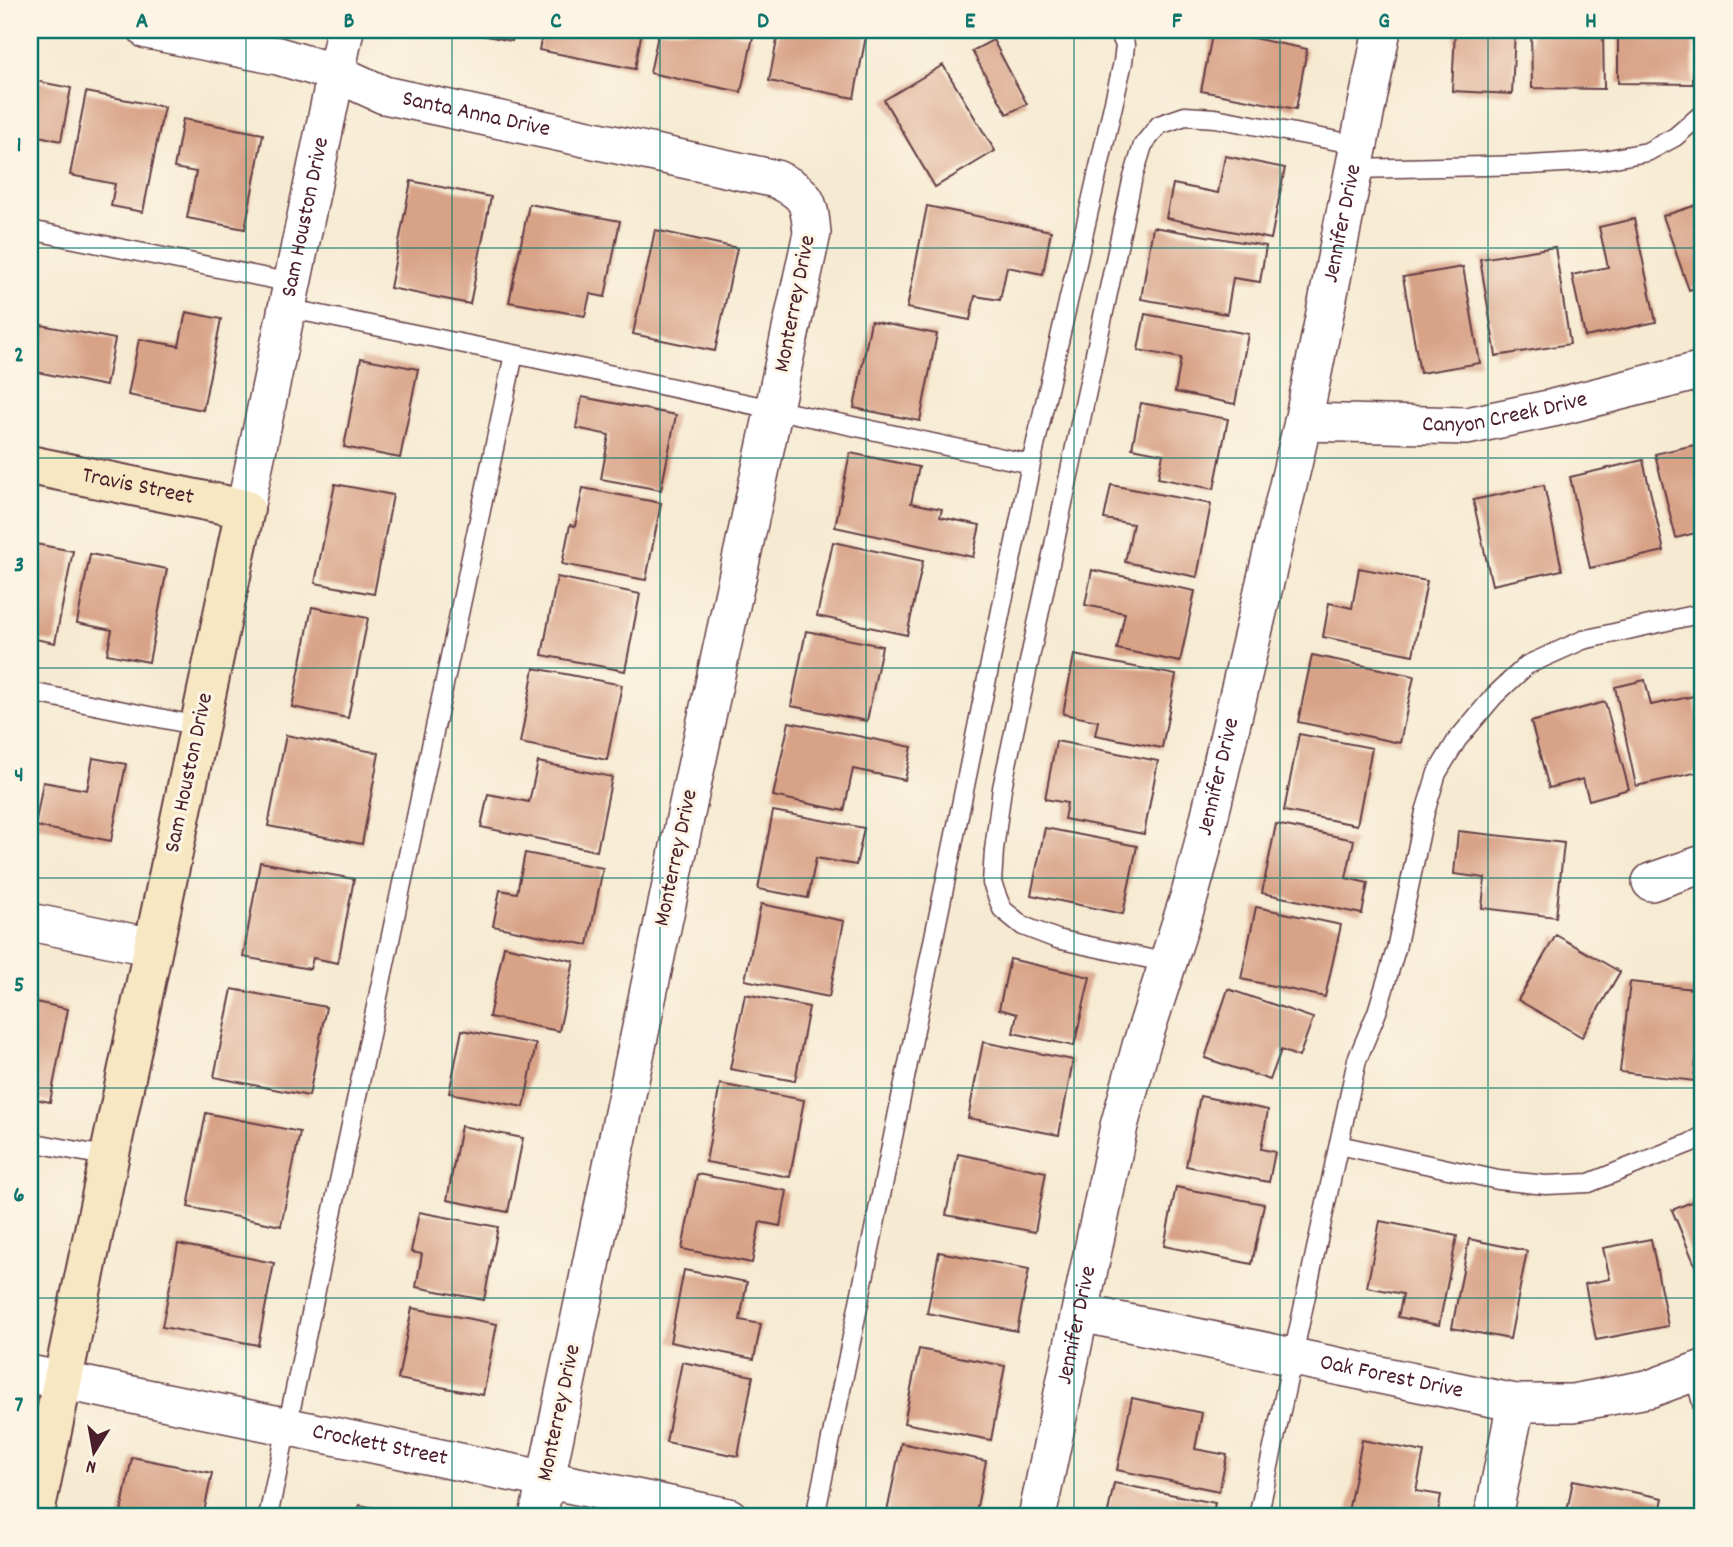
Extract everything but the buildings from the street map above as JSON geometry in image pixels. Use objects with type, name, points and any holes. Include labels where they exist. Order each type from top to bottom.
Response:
[{"type":"street","name":"Santa Anna Drive","points":[[147,30],[278,56],[336,73],[384,95],[776,179],[792,187],[806,199]]},
{"type":"street","name":"Sam Houston Drive","points":[[34,1517],[46,1377],[110,1157],[345,30]]},
{"type":"street","name":"Jennifer Drive","points":[[1037,1517],[1119,1126],[1199,861],[1303,422],[1382,30]]},
{"type":"street","name":"Monterrey Drive","points":[[538,1517],[812,233],[806,199]]},
{"type":"street","name":"Canyon Creek Drive","points":[[1303,422],[1467,426],[1553,408],[1703,370]]},
{"type":"street","name":"Travis Street","points":[[30,466],[245,509]]},
{"type":"street","points":[[1651,882],[1703,864]]},
{"type":"street","points":[[30,922],[153,947]]},
{"type":"street","name":"Oak Forest Drive","points":[[1080,1313],[1516,1403],[1573,1403],[1652,1388],[1700,1383]]},
{"type":"street","name":"Crockett Street","points":[[46,1377],[729,1517]]},
{"type":"street","points":[[1493,1517],[1516,1403]]},
{"type":"lane","points":[[815,1517],[1031,464],[1123,62],[1125,45],[1118,30]]},
{"type":"lane","points":[[1168,963],[1057,939],[1023,926],[1002,909],[992,883],[1002,788],[1132,181],[1143,145],[1159,125],[1185,116],[1227,120],[1357,157],[1529,165],[1598,161],[1647,152],[1675,137],[1703,113]]},
{"type":"lane","points":[[30,230],[514,354],[1031,464]]},
{"type":"lane","points":[[268,1517],[514,354]]},
{"type":"lane","points":[[1258,1517],[1357,1060],[1377,1012],[1396,949],[1424,812],[1437,773],[1457,740],[1493,696],[1527,665],[1583,640],[1703,613]]},
{"type":"lane","points":[[30,692],[200,726]]},
{"type":"lane","points":[[1339,1145],[1498,1180],[1546,1185],[1589,1183],[1703,1136]]},
{"type":"lane","points":[[30,1142],[110,1157]]}]
